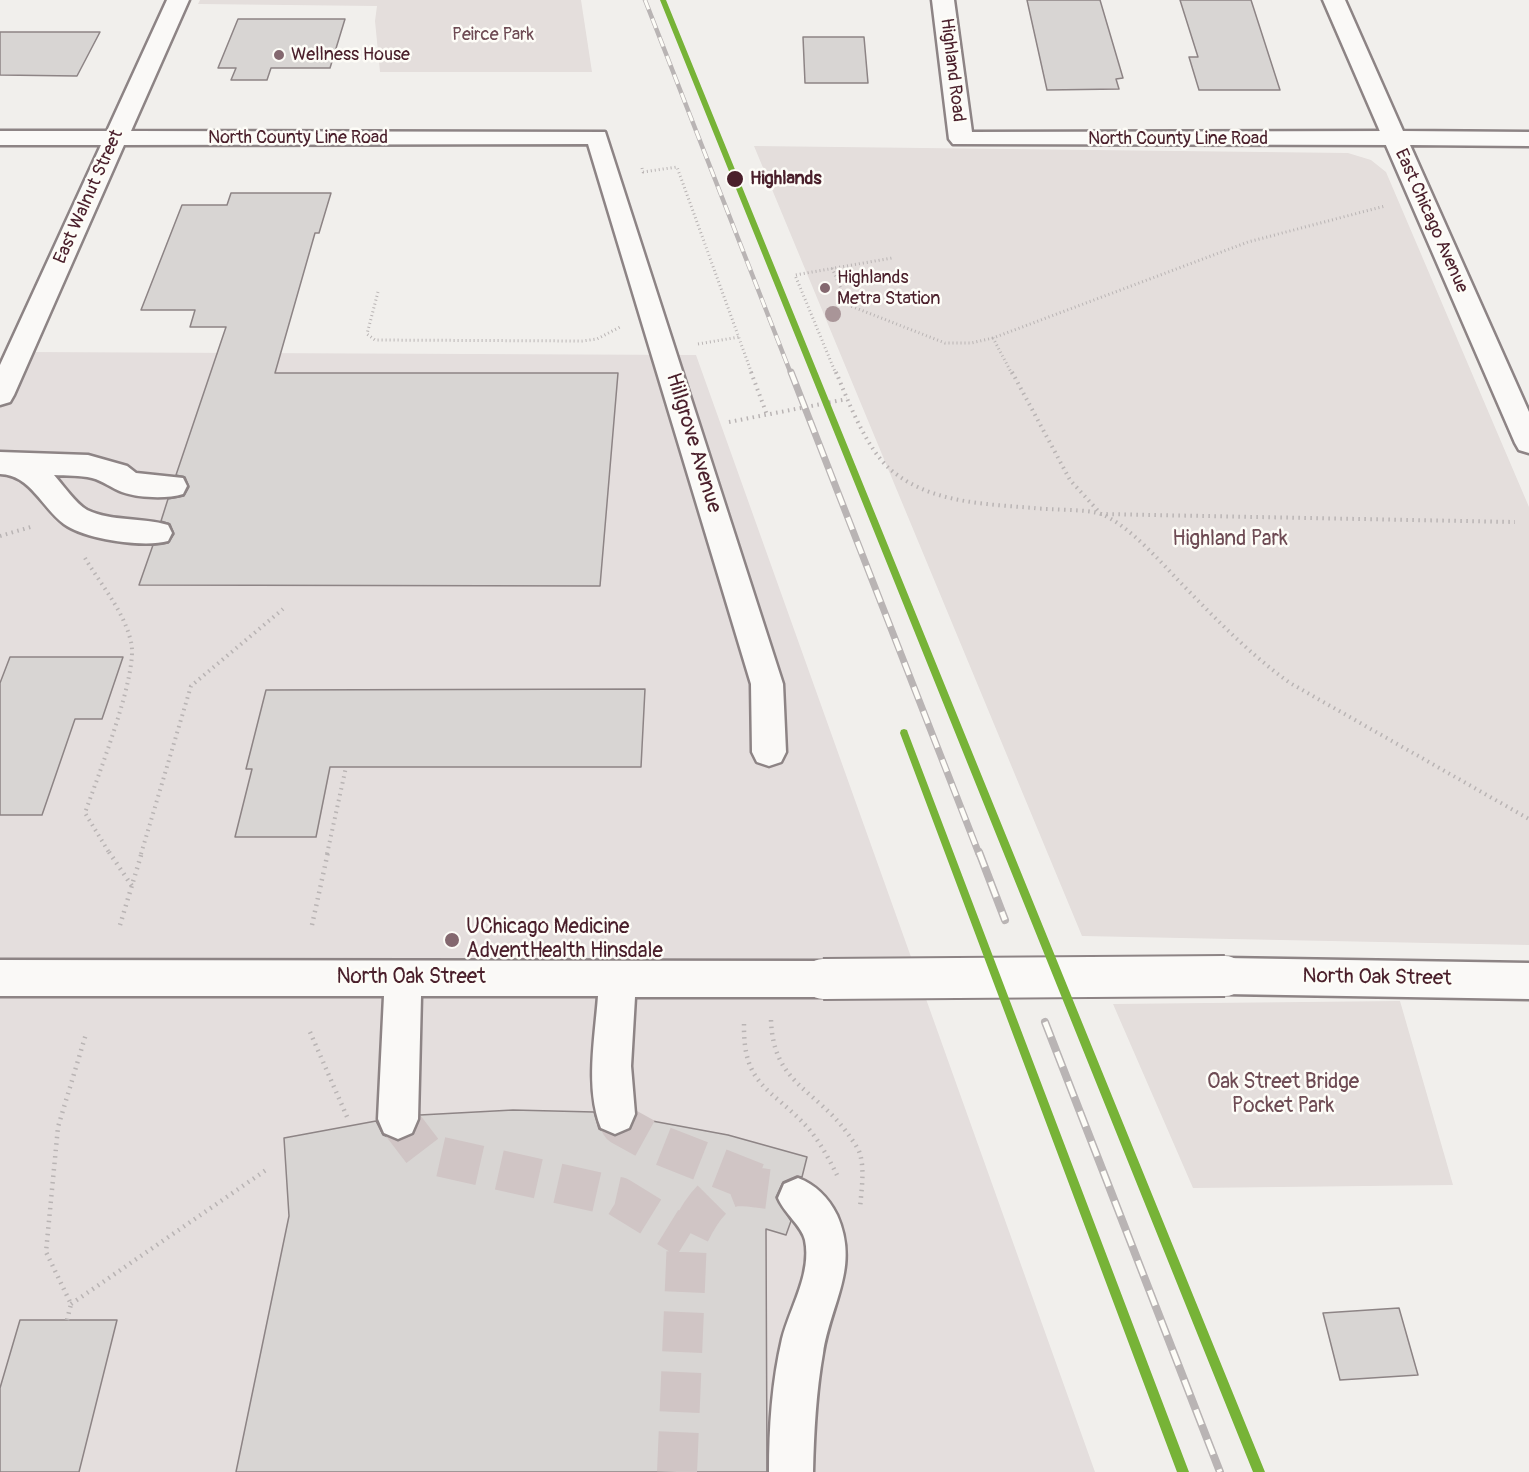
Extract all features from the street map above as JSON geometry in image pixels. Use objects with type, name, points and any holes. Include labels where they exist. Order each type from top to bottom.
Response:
[{"type":"street","name":"East Walnut Street","points":[[0,395],[178,0]]},
{"type":"street","name":"Highland Road","points":[[943,0],[961,139]]},
{"type":"street","name":"East Chicago Avenue","points":[[1334,0],[1529,443]]},
{"type":"street","name":"North County Line Road","points":[[0,138],[597,137]]},
{"type":"street","name":"Hillgrove Avenue","points":[[597,137],[767,684],[769,752]]},
{"type":"street","name":"North County Line Road","points":[[961,139],[1529,139]]},
{"type":"street","points":[[7,464],[88,466],[117,474],[129,483],[173,486]]},
{"type":"street","points":[[7,464],[39,478],[75,517],[105,528],[157,533]]},
{"type":"street","points":[[90,522],[109,519],[121,511],[129,500],[131,491],[129,483]]},
{"type":"street","name":"North Oak Street","points":[[0,978],[823,979],[1225,976],[1529,981]]},
{"type":"street","points":[[615,1114],[612,1066],[618,978]]},
{"type":"street","points":[[398,1119],[403,979]]},
{"type":"street","points":[[791,1472],[791,1420],[805,1337],[826,1265],[826,1243],[821,1227],[810,1209],[798,1198]]},
{"type":"path","points":[[640,163],[643,172],[677,167],[767,415]]},
{"type":"path","points":[[832,268],[848,305],[945,344],[971,343],[993,338],[1248,242],[1385,206]]},
{"type":"path","points":[[892,258],[795,275],[846,399],[878,455],[891,470],[920,489],[949,498],[985,504],[1101,514],[1515,522]]},
{"type":"path","points":[[378,292],[367,334],[375,340],[582,340],[597,339],[618,327],[628,325]]},
{"type":"path","points":[[698,344],[739,337]]},
{"type":"path","points":[[993,338],[1070,480],[1101,514],[1140,541],[1255,658],[1290,683],[1529,819]]},
{"type":"path","points":[[729,422],[846,399]]},
{"type":"path","points":[[0,536],[20,529],[43,527]]},
{"type":"path","points":[[80,550],[127,629],[133,645],[127,686],[85,813],[89,823],[132,886]]},
{"type":"path","points":[[120,925],[190,686],[283,609]]},
{"type":"path","points":[[312,925],[346,767]]},
{"type":"path","points":[[771,1020],[770,1035],[775,1056],[786,1074],[829,1110],[847,1131],[860,1153]]},
{"type":"path","points":[[744,1024],[742,1044],[747,1065],[758,1083],[801,1120],[819,1141],[840,1183]]},
{"type":"path","points":[[310,1032],[348,1119]]},
{"type":"path","points":[[67,1320],[71,1304],[46,1252],[58,1127],[86,1034]]},
{"type":"path","points":[[71,1304],[266,1170]]},
{"type":"shaded area","name":"UChicago Medicine AdventHealth Hinsdale","points":[[25,352],[696,355],[1095,1472],[0,1472],[0,408]]},
{"type":"green space","name":"Peirce Park","points":[[200,0],[581,0],[592,72],[380,72],[375,21],[377,6],[198,4]]},
{"type":"green space","name":"Highland Park","points":[[754,146],[1348,153],[1371,160],[1386,172],[1529,507],[1529,945],[1082,936]]},
{"type":"green space","name":"Oak Street Bridge Pocket Park","points":[[1400,1001],[1453,1185],[1193,1188],[1113,1004]]},
{"type":"building","points":[[1027,0],[1100,0],[1123,78],[1116,79],[1119,89],[1047,90]]},
{"type":"building","points":[[1180,0],[1251,0],[1280,90],[1199,90],[1189,57],[1198,57]]},
{"type":"building","name":"Wellness House","points":[[238,19],[345,19],[330,68],[271,68],[267,80],[231,80],[236,68],[218,68]]},
{"type":"building","points":[[0,32],[100,32],[77,76],[0,75]]},
{"type":"building","points":[[803,37],[864,37],[868,83],[805,83]]},
{"type":"building","points":[[231,193],[331,193],[319,233],[315,233],[275,373],[618,373],[600,586],[139,585],[153,545],[168,543],[174,534],[170,524],[161,521],[168,499],[184,496],[189,487],[185,477],[176,475],[226,327],[190,327],[195,310],[141,310],[182,205],[227,205]]},
{"type":"building","points":[[10,657],[123,657],[102,719],[75,719],[42,815],[0,815],[0,683]]},
{"type":"building","points":[[645,689],[641,767],[330,767],[316,837],[235,837],[252,769],[246,769],[266,690]]},
{"type":"building","points":[[513,1110],[594,1112],[599,1129],[614,1136],[630,1130],[636,1118],[728,1135],[807,1157],[802,1177],[797,1176],[783,1182],[776,1197],[791,1221],[786,1235],[766,1229],[767,1472],[236,1472],[289,1216],[284,1138],[376,1121],[383,1135],[399,1141],[414,1134],[420,1115]]},
{"type":"building","points":[[1399,1308],[1418,1375],[1340,1380],[1323,1313]]},
{"type":"building","points":[[20,1320],[117,1320],[79,1472],[0,1472],[0,1388]]},
{"type":"tunnel","points":[[615,1114],[621,1125],[650,1141],[762,1185]]},
{"type":"tunnel","points":[[398,1119],[424,1153],[619,1197],[687,1239]]},
{"type":"tunnel","points":[[687,1239],[707,1205],[721,1192],[739,1186],[777,1190]]},
{"type":"tunnel","points":[[677,1472],[687,1239]]},
{"type":"railway","points":[[645,0],[791,374]]},
{"type":"railway","points":[[791,372],[979,854]]},
{"type":"railway","points":[[979,852],[1005,920]]},
{"type":"railway","points":[[1045,1022],[1220,1472]]},
{"type":"transit line","points":[[663,0],[1259,1472]]},
{"type":"transit line","points":[[904,733],[1183,1472]]},
{"type":"place","name":"Wellness House","points":[[279,55]]},
{"type":"place","name":"Highlands","points":[[735,179]]},
{"type":"place","name":"Highlands Metra Station","points":[[825,288]]},
{"type":"place","name":"UChicago Medicine AdventHealth Hinsdale","points":[[452,940]]}]
